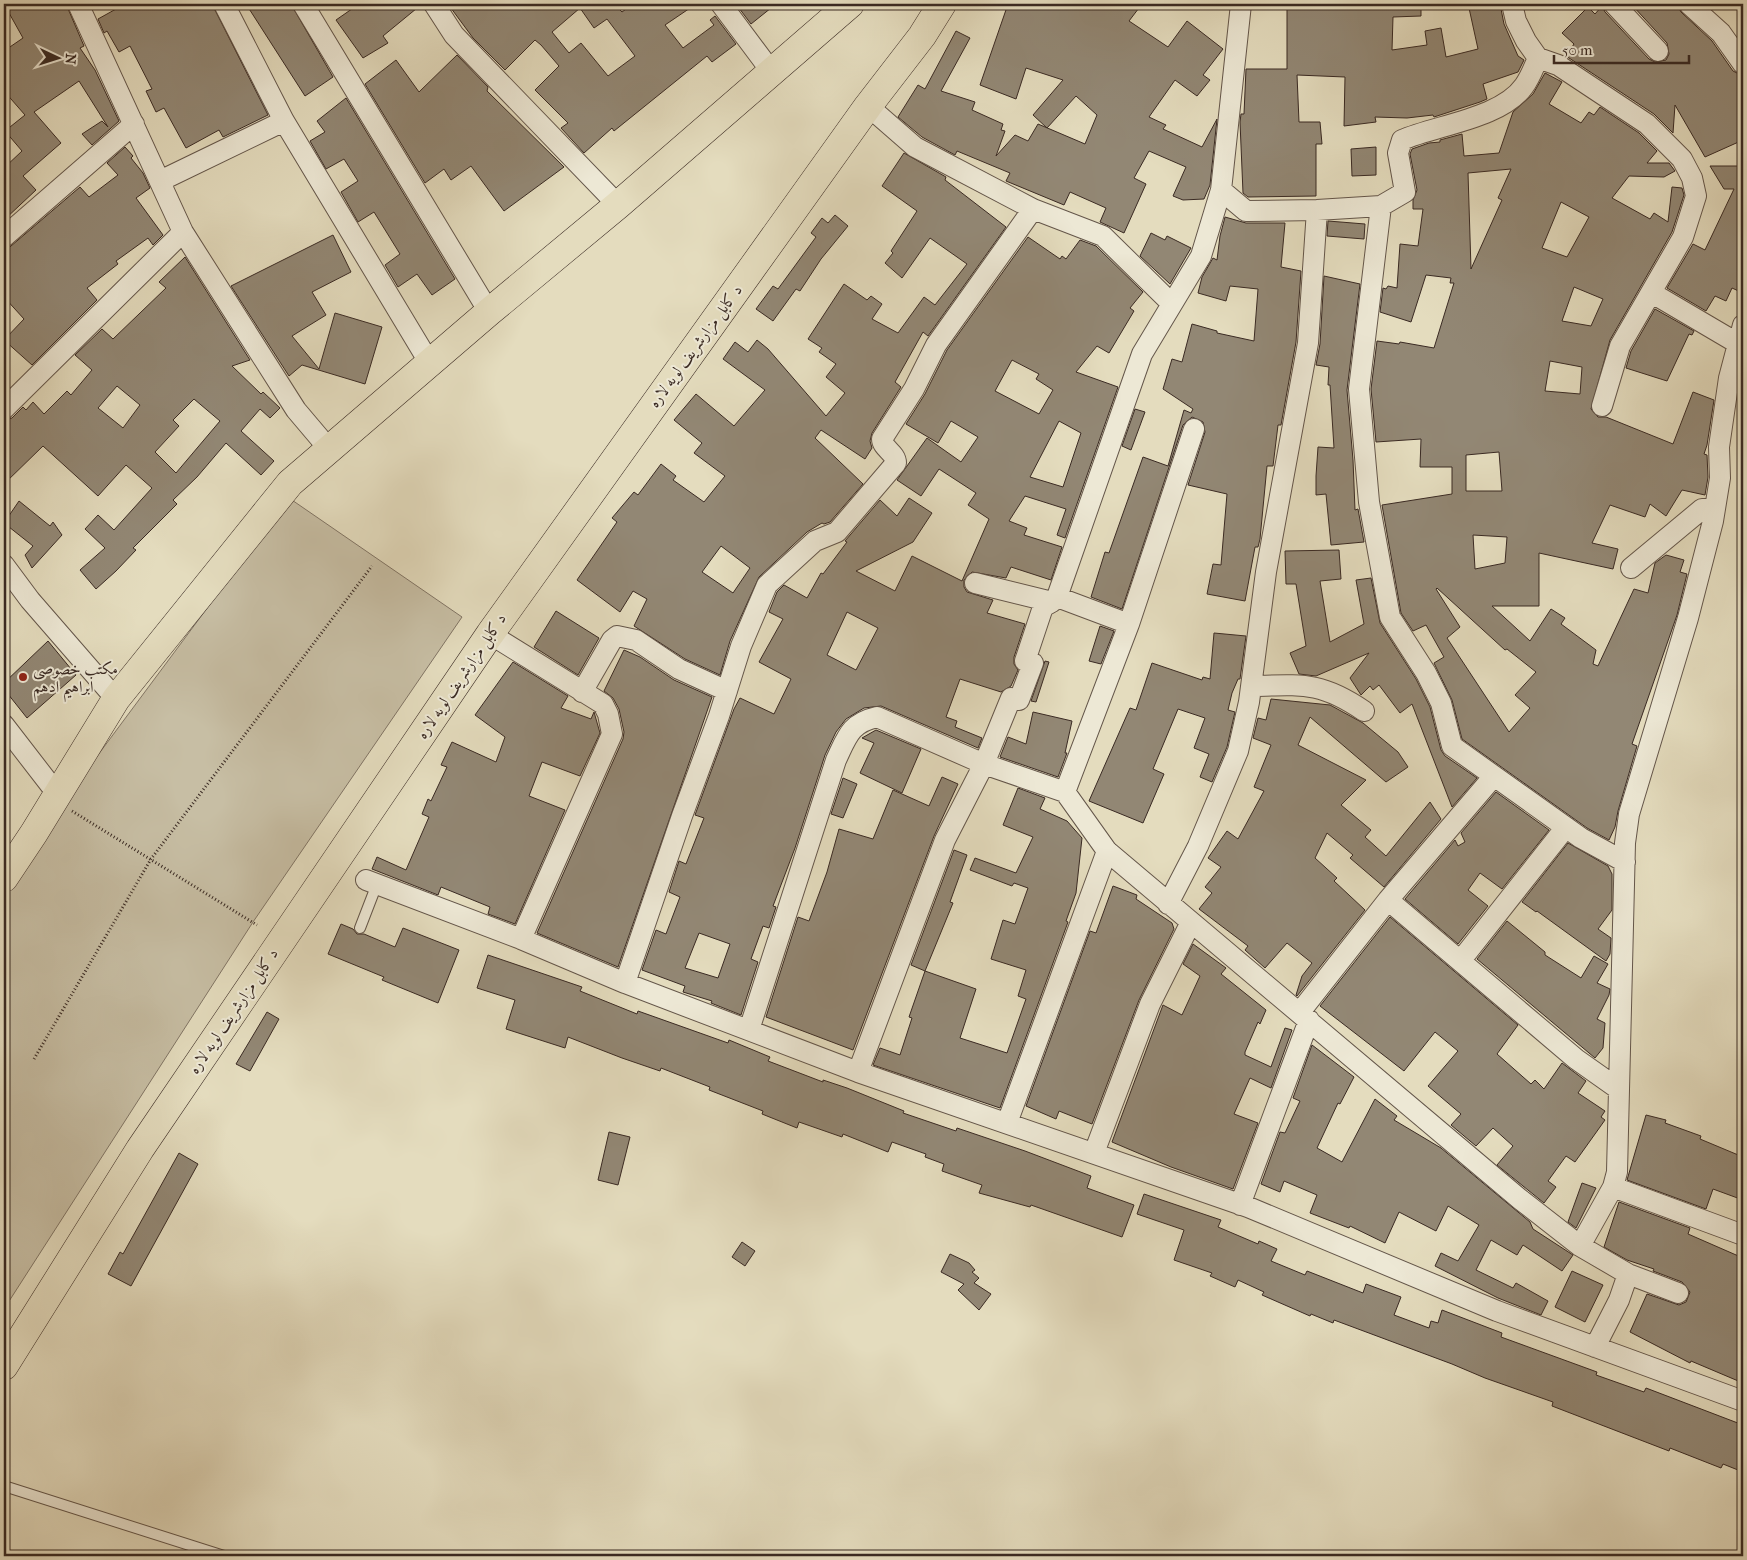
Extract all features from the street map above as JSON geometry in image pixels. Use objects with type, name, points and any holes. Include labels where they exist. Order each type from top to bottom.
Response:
[{"type":"highway","points":[[4,878],[56,798],[116,699],[290,483],[429,362],[618,205],[850,4]]},
{"type":"highway","name":"د کابل مزارشریف لویه لاره","points":[[4,1366],[140,1149],[490,634],[868,106],[922,36],[942,4]]},
{"type":"street","points":[[78,4],[183,232],[296,410],[329,449]]},
{"type":"street","points":[[224,4],[284,121],[429,362]]},
{"type":"street","points":[[303,4],[489,312]]},
{"type":"street","points":[[434,4],[454,35],[618,205]]},
{"type":"street","points":[[721,4],[772,71]]},
{"type":"street","points":[[858,1072],[945,840],[984,764],[1011,698],[1019,700],[1024,691],[1033,663],[1025,661],[1036,626],[1043,607],[1054,599],[1142,354],[1201,256],[1221,190],[1241,4]]},
{"type":"street","points":[[1512,4],[1516,21],[1526,41],[1538,58],[1558,65],[1647,124],[1682,158],[1692,178],[1696,196],[1683,237],[1620,346],[1602,406]]},
{"type":"street","points":[[1614,4],[1658,50]]},
{"type":"street","points":[[1689,4],[1720,33],[1743,64]]},
{"type":"street","points":[[1221,190],[1246,211],[1317,210],[1382,206],[1405,192],[1398,153],[1402,140],[1433,128],[1492,112],[1523,87],[1538,58]]},
{"type":"street","points":[[868,106],[915,147],[1033,209],[1103,236],[1172,304]]},
{"type":"street","points":[[160,181],[284,121]]},
{"type":"street","points":[[4,237],[134,124]]},
{"type":"street","points":[[1382,206],[1359,389],[1369,502],[1390,617],[1426,673],[1441,702],[1452,746],[1566,827],[1625,862]]},
{"type":"street","points":[[624,984],[741,646],[767,585],[815,541],[837,532],[896,463],[896,459],[882,442],[882,439],[914,390],[936,345],[1033,209]]},
{"type":"street","points":[[1168,904],[1198,846],[1238,751],[1251,686],[1266,572],[1308,343],[1317,210]]},
{"type":"street","points":[[4,409],[183,232]]},
{"type":"street","points":[[1580,1246],[1613,1187],[1617,1172],[1618,1088],[1626,887],[1625,862],[1629,814],[1688,618],[1715,509],[1720,478],[1719,447],[1729,378],[1740,334],[1652,293]]},
{"type":"street","points":[[1064,792],[1129,624],[1194,429]]},
{"type":"street","points":[[1632,568],[1702,509],[1715,509]]},
{"type":"street","points":[[4,565],[30,600],[116,699]]},
{"type":"street","points":[[975,583],[1054,599],[1129,624]]},
{"type":"street","points":[[490,634],[603,704],[608,714],[612,734],[522,939]]},
{"type":"street","points":[[582,692],[612,640],[617,636],[636,640],[678,669],[727,691]]},
{"type":"street","points":[[1251,686],[1300,685],[1324,688],[1364,710]]},
{"type":"street","points":[[749,1030],[836,760],[850,730],[863,720],[877,718],[984,764],[1064,792],[1107,851],[1521,1200],[1580,1246],[1628,1274],[1678,1293]]},
{"type":"street","points":[[4,725],[56,798]]},
{"type":"street","points":[[1240,1205],[1304,1016],[1388,900],[1494,776]]},
{"type":"street","points":[[1460,960],[1566,827]]},
{"type":"street","points":[[1007,1123],[1107,851]]},
{"type":"street","points":[[371,882],[522,939],[624,984],[858,1072],[1240,1205],[1497,1311],[1743,1401]]},
{"type":"street","points":[[1388,900],[1576,1059],[1618,1088]]},
{"type":"street","points":[[1094,1153],[1150,1004],[1191,922]]},
{"type":"street","points":[[1613,1187],[1743,1235]]},
{"type":"street","points":[[1595,1347],[1619,1300],[1628,1274]]},
{"type":"lane","points":[[360,928],[371,882]]},
{"type":"lane","points":[[4,1486],[224,1556]]},
{"type":"path","points":[[34,1059],[151,859],[372,566]]},
{"type":"path","points":[[56,798],[257,925]]},
{"type":"shaded area","points":[[289,498],[462,617],[253,922],[4,1309],[4,898],[66,798]]},
{"type":"building","points":[[4,4],[66,4],[84,46],[80,48],[95,70],[119,121],[92,145],[82,134],[102,121],[108,127],[79,81],[34,112],[61,143],[23,176],[36,190],[4,220],[4,168],[22,151],[5,131],[25,115],[4,91],[4,70],[9,65],[4,57],[4,51],[23,38]]},
{"type":"building","points":[[113,4],[212,4],[268,115],[223,137],[219,130],[186,148],[164,108],[156,112],[146,91],[152,89],[130,46],[119,52],[107,31],[104,33],[98,19],[116,9]]},
{"type":"building","points":[[246,4],[291,4],[333,77],[305,96]]},
{"type":"building","points":[[359,4],[422,4],[383,36],[388,43],[363,58],[336,20]]},
{"type":"building","points":[[448,4],[629,4],[620,10],[622,12],[633,4],[696,4],[665,25],[683,48],[714,25],[710,20],[715,16],[736,44],[712,62],[707,56],[614,131],[612,128],[584,153],[561,128],[568,123],[535,90],[559,66],[541,45],[535,40],[505,70],[473,38]],"holes":[[[580,8],[594,28],[607,19],[635,56],[608,76],[581,43],[569,53],[552,32]]]},
{"type":"building","points":[[736,4],[776,4],[751,24]]},
{"type":"building","points":[[1008,4],[1142,4],[1129,21],[1168,47],[1187,21],[1223,49],[1203,75],[1210,80],[1197,96],[1175,80],[1149,117],[1166,125],[1163,129],[1202,147],[1217,119],[1210,185],[1204,199],[1183,200],[1173,196],[1186,167],[1149,151],[1134,178],[1146,184],[1124,233],[1100,222],[1106,208],[1070,192],[1064,205],[1006,181],[1010,173],[957,151],[955,155],[922,137],[898,117],[918,85],[925,89],[956,31],[970,38],[941,91],[975,102],[972,110],[1003,124],[1001,130],[1005,131],[996,156],[1015,135],[1028,141],[1038,124],[1047,128],[1033,115],[1063,80],[1026,68],[1016,99],[980,85]],"holes":[[[1076,96],[1097,115],[1085,144],[1047,128]]]},
{"type":"building","points":[[1287,4],[1421,4],[1421,16],[1393,17],[1392,50],[1427,45],[1425,31],[1441,28],[1446,57],[1478,49],[1469,8],[1500,4],[1504,24],[1518,56],[1524,60],[1518,72],[1483,84],[1487,99],[1480,102],[1434,117],[1433,115],[1407,118],[1375,117],[1376,122],[1344,126],[1345,77],[1297,75],[1299,122],[1320,122],[1322,144],[1316,144],[1316,196],[1248,197],[1243,193],[1240,122],[1241,114],[1244,114],[1246,69],[1287,69]]},
{"type":"building","points":[[1633,4],[1677,4],[1681,12],[1712,41],[1733,71],[1743,76],[1743,140],[1705,157],[1675,105],[1673,133],[1654,114],[1566,56],[1574,44],[1562,33],[1588,7],[1595,14],[1602,6],[1605,12],[1649,59],[1655,62],[1666,60],[1669,54],[1667,43]]},
{"type":"building","points":[[457,55],[488,87],[487,91],[564,167],[504,211],[471,166],[451,180],[444,169],[425,183],[365,84],[396,60],[419,92]]},
{"type":"building","points":[[1545,73],[1562,82],[1549,104],[1581,123],[1589,112],[1594,115],[1600,107],[1639,133],[1657,151],[1647,163],[1669,163],[1675,171],[1664,177],[1629,176],[1612,198],[1650,219],[1654,213],[1668,222],[1672,187],[1682,188],[1684,195],[1672,232],[1610,340],[1591,409],[1598,417],[1606,417],[1673,444],[1693,392],[1714,400],[1704,454],[1707,455],[1708,477],[1705,495],[1682,490],[1666,516],[1650,504],[1645,517],[1610,505],[1592,543],[1618,549],[1613,569],[1539,553],[1539,606],[1492,606],[1530,641],[1551,609],[1565,618],[1561,624],[1596,650],[1593,664],[1598,666],[1634,589],[1648,593],[1655,563],[1666,555],[1684,560],[1680,572],[1687,574],[1677,615],[1632,744],[1637,746],[1615,827],[1609,840],[1587,828],[1462,739],[1452,700],[1434,663],[1444,657],[1426,625],[1413,631],[1401,613],[1382,505],[1452,494],[1452,467],[1420,467],[1421,439],[1376,442],[1371,389],[1377,341],[1399,344],[1400,342],[1434,348],[1454,283],[1450,283],[1451,278],[1426,275],[1411,322],[1380,312],[1383,288],[1386,289],[1388,286],[1397,288],[1400,244],[1418,246],[1423,209],[1413,209],[1413,200],[1417,190],[1410,154],[1412,149],[1462,134],[1464,156],[1499,153],[1513,112],[1533,94]],"holes":[[[1511,169],[1498,198],[1502,200],[1471,269],[1468,173]],[[1561,202],[1589,217],[1567,257],[1542,248]],[[1574,287],[1603,299],[1591,326],[1562,321]],[[1550,361],[1582,367],[1580,394],[1545,391]],[[1499,452],[1502,491],[1466,491],[1466,455]],[[1473,535],[1507,537],[1505,563],[1475,569]],[[1437,588],[1505,650],[1507,649],[1536,672],[1515,695],[1530,708],[1509,732],[1447,638],[1460,627]]]},
{"type":"building","points":[[346,98],[455,279],[432,295],[417,274],[398,287],[385,265],[400,254],[374,212],[358,222],[341,192],[358,181],[344,159],[326,169],[310,141],[325,132],[317,121]]},
{"type":"building","points":[[125,147],[133,156],[131,158],[143,173],[150,188],[136,198],[163,235],[153,245],[148,238],[116,261],[118,264],[87,288],[97,300],[32,365],[4,340],[24,319],[4,297],[4,252],[80,187],[89,197],[118,175],[107,163]]},
{"type":"building","points":[[1376,147],[1376,175],[1352,176],[1351,149]]},
{"type":"building","points":[[904,153],[946,177],[945,180],[1006,227],[928,336],[923,332],[895,382],[901,387],[872,433],[870,441],[872,448],[865,459],[821,430],[815,438],[863,484],[830,522],[822,523],[807,532],[759,577],[730,641],[720,675],[685,659],[634,626],[647,599],[633,591],[620,612],[577,580],[617,522],[612,518],[634,492],[638,495],[661,464],[676,476],[673,480],[704,502],[725,476],[694,453],[702,443],[674,420],[696,394],[734,426],[765,390],[723,359],[735,342],[748,352],[757,340],[768,349],[826,416],[845,393],[826,377],[836,364],[819,352],[822,348],[808,339],[844,284],[867,300],[871,296],[882,304],[872,319],[898,333],[924,297],[935,305],[967,264],[930,238],[902,278],[885,263],[893,253],[891,251],[917,211],[882,186]],"holes":[[[721,546],[750,568],[733,593],[702,572]]]},
{"type":"building","points":[[1710,166],[1743,166],[1743,293],[1732,288],[1726,301],[1715,296],[1706,311],[1667,288],[1693,244],[1705,250],[1734,189],[1724,189]]},
{"type":"building","points":[[835,215],[848,226],[821,259],[800,291],[796,289],[773,321],[756,309],[773,286],[778,289],[816,237],[811,233],[822,218],[828,223]]},
{"type":"building","points":[[1225,217],[1246,223],[1285,223],[1281,267],[1301,271],[1296,342],[1281,425],[1278,425],[1273,466],[1267,466],[1260,539],[1258,547],[1255,547],[1245,601],[1207,594],[1213,564],[1221,565],[1227,494],[1188,485],[1205,432],[1203,422],[1192,417],[1183,425],[1122,609],[1091,597],[1105,552],[1109,553],[1143,457],[1168,466],[1184,410],[1191,413],[1193,409],[1163,389],[1172,359],[1182,362],[1192,324],[1217,331],[1217,333],[1254,341],[1258,289],[1230,286],[1226,301],[1198,293],[1202,277],[1213,258],[1217,260]]},
{"type":"building","points":[[1328,221],[1365,224],[1364,239],[1327,236]]},
{"type":"building","points":[[1151,233],[1165,240],[1167,236],[1191,248],[1170,284],[1140,256]]},
{"type":"building","points":[[333,235],[351,272],[312,292],[326,315],[292,336],[319,369],[335,313],[382,327],[365,384],[302,365],[289,376],[231,286]]},
{"type":"building","points":[[1028,237],[1060,259],[1062,256],[1066,259],[1080,240],[1096,246],[1143,292],[1130,308],[1134,311],[1109,353],[1097,346],[1076,372],[1118,387],[1065,538],[1057,535],[1066,509],[1025,496],[1009,521],[1027,528],[1024,535],[1062,547],[1051,580],[1011,567],[1006,578],[972,572],[964,580],[964,587],[967,592],[993,600],[987,613],[1025,624],[1014,657],[1014,664],[1018,670],[1011,686],[1001,692],[960,679],[946,717],[957,721],[955,727],[982,738],[978,748],[881,706],[864,708],[846,719],[836,732],[825,755],[795,848],[773,906],[776,907],[769,928],[763,926],[751,959],[758,962],[741,1015],[711,1003],[712,1001],[683,992],[685,986],[642,970],[656,930],[666,934],[680,897],[669,892],[679,861],[686,864],[704,818],[695,815],[734,709],[740,698],[774,714],[791,679],[759,662],[783,619],[769,612],[777,592],[784,585],[807,598],[821,573],[823,574],[847,542],[845,541],[880,500],[897,516],[909,498],[932,513],[913,542],[856,571],[895,591],[912,556],[962,581],[989,519],[968,505],[976,493],[939,469],[921,496],[897,480],[927,438],[961,462],[978,437],[951,421],[938,443],[906,424],[925,394],[947,350]],"holes":[[[1012,360],[1039,374],[1036,379],[1053,390],[1039,414],[995,391]],[[1059,421],[1081,433],[1063,487],[1030,477]],[[847,612],[878,628],[856,670],[827,655]],[[699,933],[730,944],[718,978],[685,968]]]},
{"type":"building","points":[[185,257],[250,360],[232,366],[261,394],[263,392],[280,408],[270,418],[260,409],[241,431],[274,461],[261,475],[226,443],[197,477],[173,500],[177,504],[133,548],[136,550],[116,571],[96,589],[80,570],[105,548],[85,529],[98,515],[114,530],[152,488],[126,465],[98,496],[43,446],[4,484],[4,421],[12,418],[23,407],[26,410],[33,402],[44,414],[67,391],[71,395],[92,370],[75,355],[102,329],[113,339],[166,288],[159,282]],"holes":[[[117,386],[140,405],[123,428],[98,408]],[[194,399],[220,421],[176,473],[155,452],[179,426],[173,420]]]},
{"type":"building","points":[[1324,276],[1360,284],[1347,390],[1355,510],[1358,509],[1364,542],[1331,545],[1326,494],[1316,495],[1318,447],[1334,448],[1330,385],[1328,385],[1329,367],[1316,365],[1320,344]]},
{"type":"building","points":[[1655,309],[1694,331],[1692,335],[1689,334],[1667,381],[1626,368],[1631,351]]},
{"type":"building","points":[[1135,409],[1145,412],[1131,450],[1122,446]]},
{"type":"building","points":[[19,501],[50,526],[53,522],[62,535],[32,568],[25,555],[33,546],[4,523]]},
{"type":"building","points":[[1339,550],[1341,579],[1320,581],[1330,642],[1364,624],[1356,580],[1371,578],[1380,623],[1416,679],[1430,707],[1441,750],[1445,756],[1477,778],[1452,807],[1412,704],[1400,713],[1379,685],[1373,690],[1370,686],[1361,695],[1350,678],[1369,653],[1316,676],[1299,674],[1290,653],[1306,646],[1296,584],[1286,584],[1285,551]]},
{"type":"building","points":[[556,611],[599,638],[578,675],[534,647]]},
{"type":"building","points":[[1100,626],[1114,631],[1101,664],[1089,661]]},
{"type":"building","points":[[1214,633],[1246,636],[1240,679],[1238,679],[1232,693],[1228,710],[1235,712],[1227,747],[1212,782],[1200,777],[1209,754],[1194,748],[1205,718],[1178,709],[1153,769],[1164,774],[1143,823],[1089,801],[1130,708],[1136,710],[1152,663],[1202,680],[1203,677],[1210,679]]},
{"type":"building","points":[[48,641],[76,675],[27,718],[4,689],[4,683]]},
{"type":"building","points":[[624,650],[640,657],[674,680],[712,697],[618,967],[537,933],[623,739],[624,732],[619,709],[613,698],[604,691]]},
{"type":"building","points":[[1045,661],[1049,662],[1036,702],[1031,701]]},
{"type":"building","points":[[513,662],[568,696],[561,708],[591,719],[594,712],[600,733],[580,776],[542,762],[529,796],[565,810],[515,924],[488,914],[490,907],[441,887],[438,895],[372,869],[377,857],[406,870],[429,817],[422,814],[428,799],[431,801],[447,767],[441,765],[452,742],[496,762],[505,737],[475,715]]},
{"type":"building","points":[[1271,699],[1330,705],[1363,723],[1398,752],[1408,767],[1386,782],[1310,717],[1298,745],[1366,780],[1341,805],[1371,830],[1365,837],[1386,856],[1430,802],[1441,819],[1384,887],[1350,858],[1353,855],[1327,833],[1315,858],[1337,878],[1334,881],[1365,910],[1297,996],[1302,976],[1312,963],[1287,943],[1265,968],[1245,950],[1248,946],[1199,909],[1212,893],[1205,887],[1221,867],[1208,858],[1227,831],[1238,839],[1264,791],[1254,787],[1271,745],[1253,738],[1258,718],[1266,720]]},
{"type":"building","points":[[1033,712],[1072,721],[1065,753],[1067,753],[1058,777],[1000,757],[1008,737],[1026,744]]},
{"type":"building","points":[[876,730],[921,749],[902,793],[860,773],[874,743],[862,738]]},
{"type":"building","points":[[942,777],[958,784],[934,836],[853,1050],[766,1017],[798,917],[809,921],[827,872],[839,829],[873,839],[893,790],[929,806]]},
{"type":"building","points":[[843,778],[857,784],[843,818],[831,814]]},
{"type":"building","points":[[1018,788],[1045,798],[1040,809],[1067,821],[1082,838],[1076,893],[1066,921],[1068,922],[1000,1108],[873,1065],[880,1048],[900,1055],[912,1018],[909,1017],[925,971],[976,989],[960,1038],[1007,1053],[1026,999],[1018,996],[1026,970],[991,959],[1003,920],[1015,924],[1028,888],[1014,883],[1012,886],[970,870],[975,858],[1016,873],[1033,837],[1003,825]]},
{"type":"building","points":[[1496,792],[1549,830],[1502,889],[1480,873],[1468,890],[1488,906],[1458,944],[1405,899],[1455,840],[1458,846],[1465,842],[1461,833]]},
{"type":"building","points":[[1568,843],[1608,866],[1612,874],[1612,910],[1598,929],[1611,938],[1610,954],[1606,961],[1522,902]]},
{"type":"building","points":[[954,850],[967,855],[950,902],[953,903],[925,971],[911,965]]},
{"type":"building","points":[[1113,886],[1137,895],[1136,899],[1172,923],[1174,929],[1139,1000],[1092,1124],[1059,1111],[1056,1119],[1026,1106],[1090,931],[1096,933]]},
{"type":"building","points":[[1390,917],[1518,1025],[1497,1054],[1531,1084],[1535,1080],[1544,1089],[1562,1063],[1586,1081],[1578,1093],[1605,1111],[1601,1117],[1605,1120],[1575,1162],[1566,1156],[1548,1181],[1556,1187],[1544,1203],[1497,1165],[1513,1146],[1493,1128],[1476,1146],[1451,1125],[1461,1114],[1428,1086],[1458,1051],[1435,1032],[1404,1071],[1320,1006]]},
{"type":"building","points":[[1507,921],[1545,952],[1545,955],[1581,978],[1594,956],[1608,964],[1597,983],[1610,989],[1597,1019],[1605,1023],[1603,1048],[1595,1058],[1477,959]]},
{"type":"building","points":[[341,924],[353,929],[357,934],[364,934],[395,947],[403,928],[459,950],[438,1003],[382,980],[384,977],[328,954]]},
{"type":"building","points":[[1193,944],[1226,968],[1221,974],[1266,1010],[1260,1024],[1258,1022],[1245,1055],[1271,1067],[1285,1028],[1292,1030],[1271,1088],[1250,1078],[1234,1114],[1258,1123],[1233,1189],[1171,1167],[1112,1142],[1163,1005],[1182,1015],[1200,976],[1183,964]]},
{"type":"building","points":[[488,955],[582,987],[580,991],[637,1014],[638,1011],[728,1043],[729,1040],[770,1057],[768,1061],[823,1082],[823,1080],[847,1088],[904,1111],[903,1113],[956,1131],[957,1128],[1091,1176],[1087,1188],[1134,1205],[1122,1237],[1031,1205],[1030,1207],[979,1193],[982,1185],[942,1171],[944,1164],[925,1157],[926,1154],[892,1142],[888,1152],[843,1134],[842,1137],[799,1122],[797,1128],[762,1114],[763,1111],[709,1090],[710,1087],[661,1068],[660,1071],[568,1037],[565,1048],[506,1029],[515,1000],[477,988]]},
{"type":"building","points":[[267,1012],[279,1019],[250,1071],[236,1064]]},
{"type":"building","points":[[1312,1045],[1354,1077],[1340,1104],[1338,1103],[1317,1148],[1342,1162],[1375,1099],[1397,1116],[1394,1120],[1441,1148],[1530,1222],[1533,1229],[1573,1255],[1562,1271],[1523,1245],[1517,1255],[1491,1240],[1476,1270],[1513,1288],[1516,1283],[1548,1301],[1541,1315],[1498,1298],[1435,1266],[1441,1253],[1458,1261],[1479,1225],[1448,1206],[1436,1231],[1399,1212],[1385,1243],[1350,1226],[1349,1228],[1310,1213],[1317,1195],[1284,1181],[1280,1192],[1261,1184],[1280,1132],[1285,1133],[1300,1101],[1293,1098]]},
{"type":"building","points":[[1646,1115],[1666,1120],[1665,1123],[1701,1136],[1700,1139],[1743,1157],[1743,1200],[1713,1189],[1706,1209],[1627,1180]]},
{"type":"building","points":[[609,1132],[630,1137],[618,1185],[598,1180]]},
{"type":"building","points":[[179,1153],[198,1164],[131,1286],[108,1274],[120,1252],[123,1254]]},
{"type":"building","points":[[1582,1183],[1596,1188],[1576,1228],[1568,1222]]},
{"type":"building","points":[[1144,1194],[1221,1220],[1218,1227],[1258,1244],[1259,1241],[1277,1249],[1271,1261],[1305,1275],[1307,1271],[1363,1293],[1366,1284],[1401,1297],[1394,1315],[1429,1328],[1431,1321],[1438,1323],[1442,1310],[1502,1333],[1501,1337],[1597,1372],[1596,1375],[1644,1392],[1646,1388],[1743,1425],[1743,1472],[1723,1464],[1721,1468],[1670,1448],[1669,1451],[1552,1406],[1553,1402],[1452,1364],[1334,1320],[1333,1323],[1311,1314],[1310,1316],[1262,1295],[1264,1292],[1238,1280],[1235,1287],[1210,1276],[1212,1273],[1174,1260],[1184,1230],[1137,1214]]},
{"type":"building","points":[[1619,1202],[1690,1228],[1688,1234],[1743,1258],[1743,1383],[1691,1361],[1690,1363],[1630,1332],[1647,1294],[1679,1305],[1686,1302],[1690,1292],[1682,1282],[1653,1271],[1654,1269],[1627,1260],[1604,1247]]},
{"type":"building","points":[[742,1242],[755,1251],[745,1266],[732,1257]]},
{"type":"building","points":[[950,1254],[969,1263],[975,1270],[972,1272],[979,1278],[974,1283],[991,1294],[979,1310],[958,1290],[964,1284],[941,1272]]},
{"type":"building","points":[[1572,1271],[1603,1285],[1585,1322],[1555,1307]]},
{"type":"place","name":"مکتب خصوصی ابراهیم ادهم","points":[[23,677]]}]
